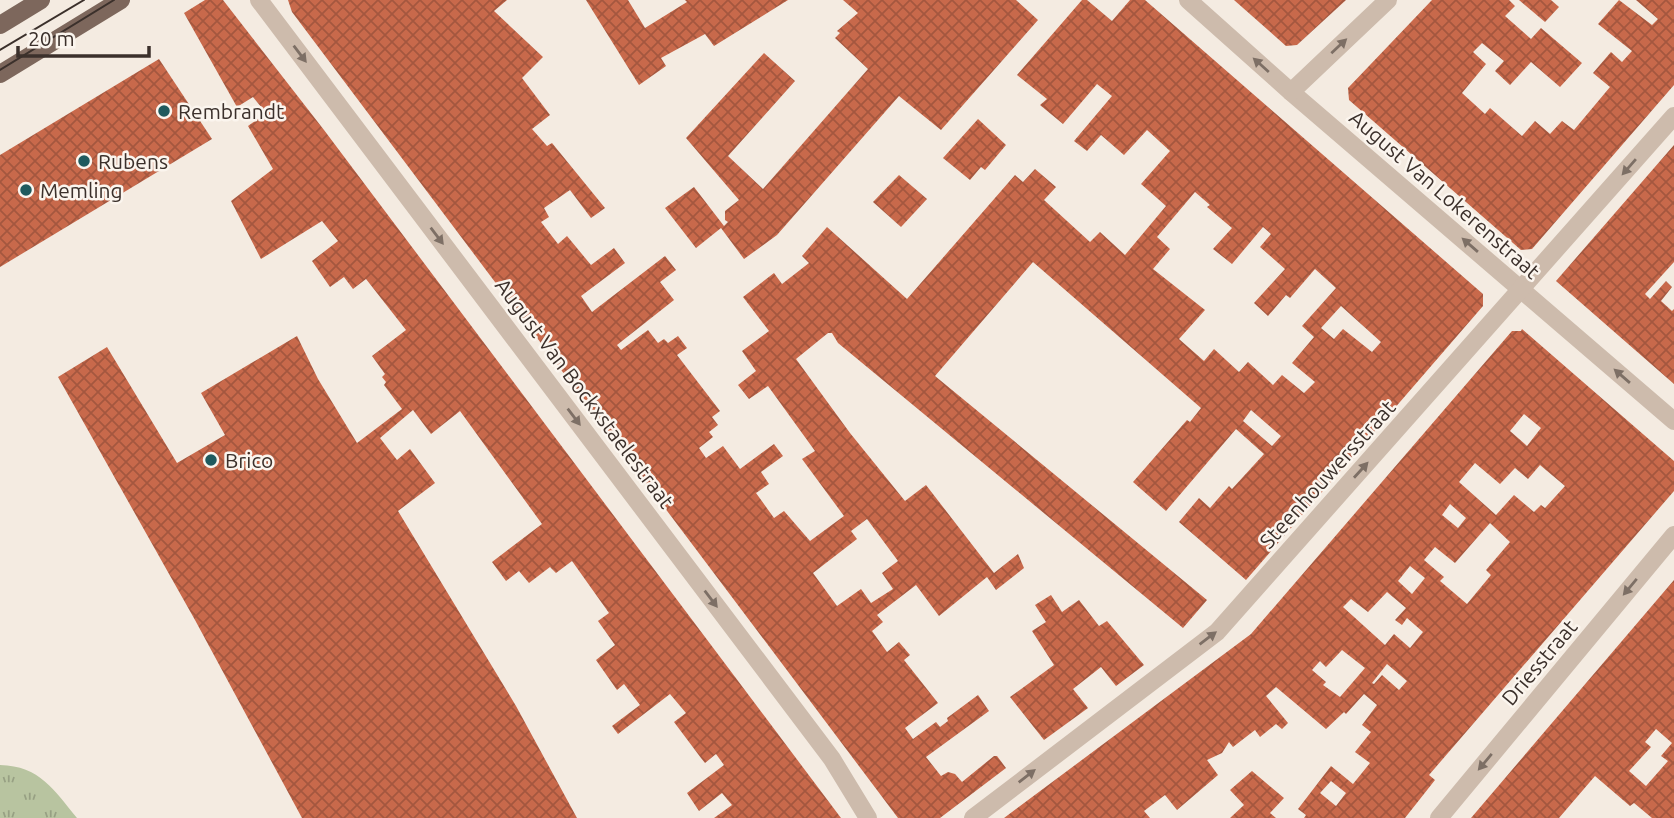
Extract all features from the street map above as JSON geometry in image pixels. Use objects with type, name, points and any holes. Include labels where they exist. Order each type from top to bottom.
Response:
[{"type":"main road","points":[[0,25],[41,0]]},
{"type":"main road","points":[[0,74],[121,0]]},
{"type":"street","name":"August Van Bockxstaelestraat","points":[[258,0],[832,759],[868,818]]},
{"type":"street","name":"August Van Lokerenstraat","points":[[1188,0],[1674,421]]},
{"type":"street","points":[[1291,92],[1388,0]]},
{"type":"street","name":"Steenhouwersstraat","points":[[973,818],[1217,632],[1674,116]]},
{"type":"street","name":"Driesstraat","points":[[1439,818],[1674,535]]},
{"type":"green space","points":[[0,765],[26,770],[45,781],[77,818],[0,818]]},
{"type":"building","points":[[205,0],[223,0],[324,130],[841,818],[714,818],[732,805],[722,793],[699,811],[687,793],[724,765],[716,754],[705,763],[701,758],[674,722],[686,713],[670,694],[618,734],[612,726],[640,705],[624,684],[617,690],[596,660],[615,645],[598,621],[609,613],[572,561],[556,573],[550,567],[529,583],[519,571],[506,581],[492,562],[542,524],[460,411],[431,434],[413,410],[380,438],[397,460],[410,449],[435,483],[398,511],[516,706],[577,818],[302,818],[195,620],[58,377],[107,347],[177,463],[225,435],[201,393],[297,336],[318,379],[357,443],[402,409],[384,385],[386,382],[382,377],[385,374],[372,356],[406,330],[366,279],[353,289],[344,277],[330,287],[312,261],[338,241],[322,221],[261,259],[231,201],[273,169],[248,126],[266,113],[253,97],[237,107],[184,13]]},
{"type":"building","points":[[288,0],[507,0],[494,11],[543,57],[522,78],[550,115],[532,129],[547,146],[552,143],[605,208],[591,218],[570,190],[544,208],[549,217],[541,222],[558,244],[567,236],[591,265],[614,248],[625,263],[581,296],[592,312],[665,256],[676,270],[660,282],[674,300],[617,345],[621,350],[648,330],[658,343],[664,339],[668,343],[678,336],[687,348],[677,355],[720,411],[712,417],[718,425],[709,432],[713,437],[699,448],[706,458],[723,446],[740,469],[774,444],[783,456],[761,472],[769,484],[756,493],[774,518],[784,511],[810,541],[844,516],[802,459],[815,451],[768,386],[749,399],[738,385],[756,371],[742,351],[769,331],[743,297],[774,273],[782,284],[809,263],[802,256],[827,227],[907,299],[1015,175],[1023,182],[1035,169],[1056,187],[1044,200],[1090,242],[1100,232],[1125,255],[1166,206],[1141,184],[1170,151],[1147,130],[1124,155],[1101,135],[1087,151],[1074,141],[1112,96],[1097,84],[1063,124],[1040,105],[1047,99],[1017,75],[1082,0],[1087,0],[1112,21],[1130,0],[1145,0],[1483,294],[1483,306],[1246,580],[1179,522],[1199,498],[1210,508],[1229,486],[1232,489],[1264,454],[1236,429],[1166,511],[1133,482],[1187,420],[1190,422],[1201,408],[1033,262],[935,376],[1207,600],[1183,628],[838,343],[832,333],[828,333],[796,359],[850,433],[905,501],[926,485],[994,573],[1018,554],[1024,568],[996,590],[987,577],[939,616],[916,585],[877,615],[883,622],[872,631],[887,652],[899,642],[910,655],[904,660],[938,703],[905,728],[913,739],[936,722],[940,727],[948,721],[947,718],[978,695],[989,711],[926,757],[941,776],[948,772],[955,774],[962,782],[994,756],[997,756],[1006,768],[940,818],[898,818],[292,12]],"holes":[[[1195,192],[1210,205],[1207,207],[1232,228],[1213,249],[1232,264],[1263,227],[1271,234],[1260,247],[1285,269],[1254,303],[1268,316],[1286,295],[1290,298],[1315,269],[1336,288],[1302,326],[1314,337],[1292,363],[1315,382],[1304,393],[1282,375],[1273,385],[1248,362],[1239,372],[1214,349],[1204,361],[1179,339],[1205,310],[1153,269],[1170,249],[1157,237]],[[1341,306],[1381,342],[1372,352],[1343,329],[1334,339],[1321,328]],[[1251,410],[1281,436],[1272,446],[1243,421]],[[867,519],[898,561],[882,573],[893,589],[871,603],[861,589],[837,606],[813,573],[857,539],[851,531]]]},
{"type":"building","points":[[586,0],[628,0],[645,28],[687,2],[685,0],[788,0],[714,46],[705,34],[661,58],[666,66],[639,85]]},
{"type":"building","points":[[843,0],[1016,0],[1038,20],[941,130],[899,96],[777,235],[744,259],[721,228],[696,248],[665,208],[694,187],[724,226],[728,222],[725,220],[725,211],[739,200],[686,138],[764,53],[795,81],[728,156],[763,189],[868,69],[835,38],[840,33],[837,31],[858,13]]},
{"type":"building","points":[[1234,0],[1346,0],[1297,45],[1286,46]]},
{"type":"building","points":[[1432,0],[1509,0],[1515,6],[1505,16],[1531,39],[1541,28],[1582,63],[1560,87],[1531,62],[1510,85],[1495,71],[1504,61],[1482,43],[1473,52],[1486,64],[1462,93],[1485,114],[1490,108],[1522,136],[1535,121],[1550,134],[1562,121],[1574,130],[1610,87],[1593,73],[1611,52],[1622,62],[1632,51],[1598,24],[1619,0],[1652,25],[1658,19],[1636,0],[1674,0],[1674,85],[1532,249],[1521,250],[1349,100],[1348,88]]},
{"type":"building","points":[[1519,0],[1551,0],[1559,7],[1545,22]]},
{"type":"building","points":[[159,59],[212,139],[0,267],[0,155]]},
{"type":"building","points":[[978,119],[1006,145],[985,170],[981,167],[970,180],[943,158]]},
{"type":"building","points":[[1674,145],[1674,262],[1645,294],[1650,299],[1666,281],[1672,287],[1661,301],[1672,311],[1674,309],[1674,384],[1556,281]]},
{"type":"building","points":[[899,175],[927,199],[901,227],[873,202]]},
{"type":"building","points":[[1522,329],[1674,461],[1674,491],[1429,775],[1435,780],[1405,818],[1304,818],[1306,815],[1298,809],[1331,766],[1353,784],[1370,763],[1355,752],[1371,732],[1362,725],[1377,705],[1364,694],[1346,714],[1344,712],[1326,729],[1276,687],[1266,696],[1288,723],[1282,729],[1276,724],[1260,737],[1255,730],[1233,747],[1229,742],[1222,753],[1207,760],[1218,775],[1177,810],[1165,795],[1144,811],[1150,818],[1004,818],[1251,634],[1512,331]],"holes":[[[1524,414],[1541,428],[1527,446],[1510,431]],[[1475,463],[1500,484],[1515,468],[1528,479],[1540,465],[1565,486],[1545,508],[1541,505],[1534,512],[1514,495],[1496,515],[1459,482]],[[1450,504],[1466,518],[1458,528],[1442,515]],[[1490,523],[1510,542],[1486,570],[1491,575],[1467,604],[1440,581],[1444,577],[1424,560],[1435,547],[1455,563]],[[1410,566],[1425,578],[1412,594],[1398,581]],[[1387,592],[1406,608],[1395,620],[1402,625],[1407,618],[1423,632],[1410,648],[1394,634],[1385,645],[1343,607],[1351,599],[1368,612]],[[1342,650],[1365,668],[1340,697],[1323,685],[1326,682],[1312,670],[1320,661],[1326,667]],[[1387,664],[1407,681],[1399,690],[1382,675],[1372,683]],[[1331,781],[1346,793],[1336,806],[1320,793]]]},
{"type":"building","points":[[1674,580],[1674,818],[1652,818],[1634,803],[1630,806],[1595,776],[1559,818],[1471,818]],"holes":[[[1656,729],[1672,743],[1661,756],[1668,761],[1646,786],[1629,771],[1651,747],[1645,742]]]},
{"type":"building","points":[[1051,595],[1062,612],[1079,600],[1099,626],[1107,621],[1144,665],[1116,686],[1101,667],[1073,689],[1088,708],[1044,740],[1010,697],[1054,665],[1032,631],[1046,622],[1035,605]]},
{"type":"building","points":[[1252,771],[1284,798],[1270,813],[1276,818],[1230,818],[1244,805],[1230,790]]},
{"type":"tram line","points":[[0,50],[84,0]]},
{"type":"tram line","points":[[0,70],[114,0]]},
{"type":"place","name":"Rembrandt","points":[[164,111]]},
{"type":"place","name":"Rubens","points":[[84,161]]},
{"type":"place","name":"Memling","points":[[26,190]]},
{"type":"place","name":"Brico","points":[[211,460]]}]
